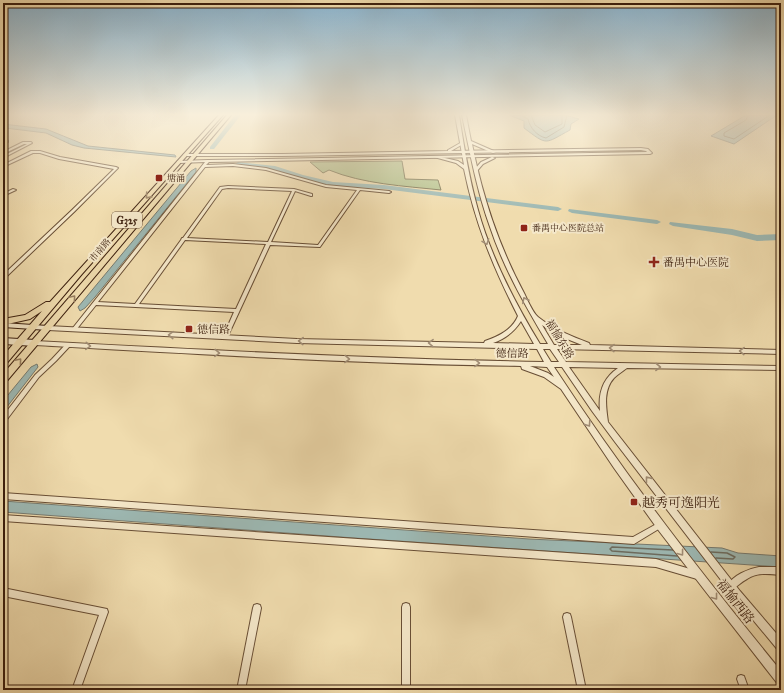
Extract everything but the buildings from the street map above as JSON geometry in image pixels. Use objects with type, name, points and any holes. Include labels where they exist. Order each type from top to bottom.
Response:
[{"type":"highway","points":[[191,148],[200,148]]},
{"type":"highway","name":"市南路","points":[[3,362],[191,148]]},
{"type":"highway","name":"市南路","points":[[3,380],[200,148]]},
{"type":"highway","points":[[173,168],[183,169]]},
{"type":"highway","points":[[3,324],[32,314],[62,294]]},
{"type":"main road","name":"德信路","points":[[3,324],[48,328]]},
{"type":"main road","name":"德信路","points":[[3,341],[35,343]]},
{"type":"street","points":[[3,153],[15,147]]},
{"type":"street","points":[[3,157],[22,147]]},
{"type":"street","points":[[441,152],[451,150],[455,147]]},
{"type":"street","name":"福愉东路","points":[[463,147],[474,205],[494,260],[521,315],[566,391],[607,451],[671,539]]},
{"type":"street","name":"福愉东路","points":[[471,147],[485,206],[506,260],[534,317],[563,366],[606,425],[699,542]]},
{"type":"street","points":[[483,147],[494,152]]},
{"type":"street","points":[[185,155],[441,152],[499,156],[650,153],[647,150],[641,149],[494,152],[472,154]]},
{"type":"street","points":[[3,166],[32,152],[37,152],[59,158],[116,168],[74,211],[3,277]]},
{"type":"street","points":[[179,162],[436,157],[464,154]]},
{"type":"street","points":[[74,329],[204,166],[209,155]]},
{"type":"street","points":[[436,157],[457,162],[467,171],[476,171],[482,163],[499,156]]},
{"type":"street","points":[[204,166],[233,166],[266,169],[326,186],[389,192]]},
{"type":"street","points":[[136,305],[221,188],[294,190],[311,195]]},
{"type":"street","points":[[183,239],[319,246],[359,188]]},
{"type":"street","points":[[3,195],[14,190]]},
{"type":"street","points":[[225,337],[294,190]]},
{"type":"street","points":[[95,303],[237,310]]},
{"type":"street","points":[[484,345],[496,340],[510,331],[518,324],[521,315]]},
{"type":"street","points":[[534,317],[559,334],[595,347]]},
{"type":"street","name":"德信路","points":[[48,328],[297,341],[781,352]]},
{"type":"street","name":"德信路","points":[[35,343],[293,357],[563,366],[781,368]]},
{"type":"street","points":[[3,420],[37,376],[68,345]]},
{"type":"street","points":[[509,364],[529,368],[546,375],[566,391]]},
{"type":"street","points":[[606,425],[602,406],[604,387],[615,372],[624,366]]},
{"type":"street","points":[[3,496],[634,541],[660,525]]},
{"type":"street","points":[[3,518],[656,563],[699,575]]},
{"type":"street","name":"福愉西路","points":[[671,539],[781,679]]},
{"type":"street","name":"福愉西路","points":[[699,542],[730,586],[781,647]]},
{"type":"street","points":[[730,586],[743,575],[757,570],[781,572]]},
{"type":"street","points":[[3,592],[104,612],[76,690]]},
{"type":"street","points":[[406,607],[406,690]]},
{"type":"street","points":[[241,690],[257,608]]},
{"type":"street","points":[[567,617],[582,690]]},
{"type":"street","points":[[741,679],[745,690]]},
{"type":"green space","points":[[402,161],[405,179],[438,180],[441,190],[398,186],[370,181],[342,175],[329,170],[323,173],[310,162]]},
{"type":"water","points":[[81,147],[101,147],[175,155],[176,157]]},
{"type":"water","points":[[196,168],[196,172],[95,297],[85,308],[80,311],[78,307],[191,171]]},
{"type":"water","points":[[37,364],[38,367],[3,412],[3,401],[31,367]]},
{"type":"water","points":[[3,501],[529,539],[722,548],[738,553],[781,556],[781,567],[3,512]]},
{"type":"waterway","points":[[238,164],[275,168],[301,177],[333,184],[384,187],[558,209]]},
{"type":"waterway","points":[[572,211],[657,222]]},
{"type":"waterway","points":[[673,224],[732,232],[757,238],[781,237]]},
{"type":"place","name":"塘涌","points":[[159,178]]},
{"type":"place","name":"番禺中心医院总站","points":[[524,228]]},
{"type":"place","name":"番禺中心医院","points":[[654,262]]},
{"type":"place","name":"德信路","points":[[189,329]]},
{"type":"place","name":"越秀可逸阳光","points":[[634,502]]}]
